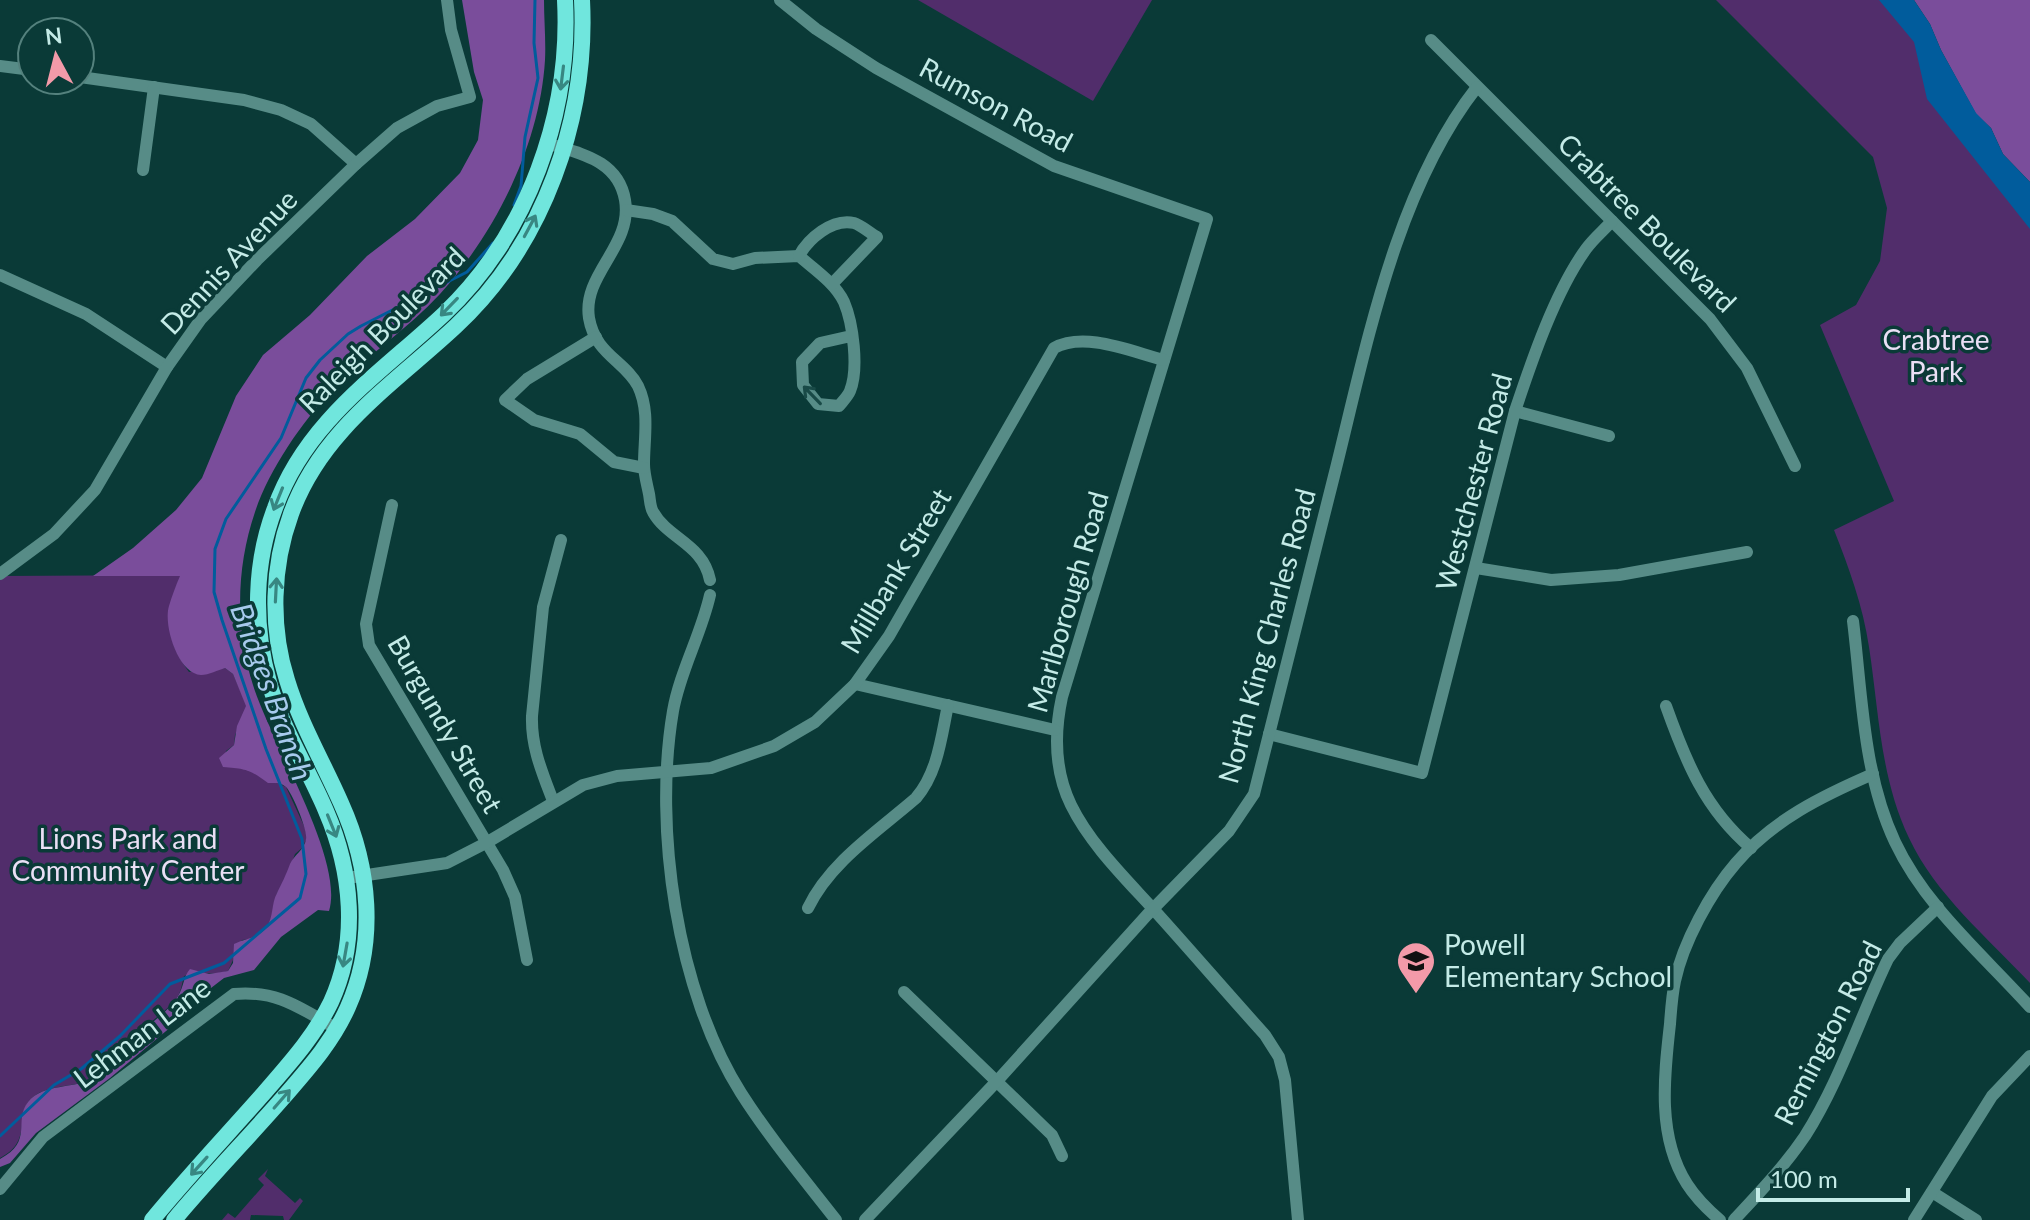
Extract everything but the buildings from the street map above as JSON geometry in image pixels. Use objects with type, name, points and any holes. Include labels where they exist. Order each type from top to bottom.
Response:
[{"type":"main road","name":"Raleigh Boulevard","points":[[152,1220],[310,1040],[332,999],[345,960],[350,912],[347,877],[330,820],[269,684],[259,628],[258,596],[265,541],[274,509],[300,456],[330,416],[446,312],[479,274],[514,221],[540,165],[561,84],[565,51],[565,0]]},
{"type":"main road","name":"Raleigh Boulevard","points":[[174,1220],[324,1050],[348,1006],[362,963],[367,912],[365,875],[355,837],[286,680],[275,597],[282,544],[302,488],[331,442],[361,409],[459,323],[494,284],[529,229],[556,172],[579,87],[582,0]]},
{"type":"street","name":"Dennis Avenue","points":[[0,574],[54,534],[95,490],[167,367],[201,319],[356,164],[397,128],[437,106],[470,97],[451,30],[447,0]]},
{"type":"street","name":"Rumson Road","points":[[780,0],[816,29],[876,68],[1054,166],[1207,219]]},
{"type":"street","name":"Crabtree Boulevard","points":[[1431,40],[1710,319],[1747,368],[1795,466]]},
{"type":"street","points":[[96,79],[244,100],[281,110],[311,124],[356,164]]},
{"type":"street","points":[[143,170],[154,87]]},
{"type":"street","name":"North King Charles Road","points":[[865,1220],[1229,831],[1254,794],[1389,266],[1433,154],[1457,113],[1477,87]]},
{"type":"street","points":[[547,143],[590,157],[615,172],[624,191],[625,229],[588,301],[589,321],[600,347],[637,385],[647,419],[644,468],[652,511],[707,566],[710,580]]},
{"type":"street","points":[[626,210],[672,221],[713,259],[733,264],[768,256],[799,256],[832,284],[844,302],[851,336],[855,367],[850,392],[839,406],[818,404],[803,385],[802,362],[820,343],[851,336]]},
{"type":"street","name":"Marlborough Road","points":[[1207,219],[1062,697],[1055,730],[1059,770],[1071,806],[1087,831],[1265,1035],[1279,1057],[1285,1080],[1298,1220]]},
{"type":"street","name":"Westchester Road","points":[[1269,734],[1422,773],[1529,367],[1568,280],[1587,247],[1612,221]]},
{"type":"street","points":[[799,256],[814,236],[844,223],[855,224],[877,237],[832,284]]},
{"type":"street","points":[[0,275],[86,314],[167,367]]},
{"type":"street","points":[[596,337],[527,379],[505,400],[534,420],[580,434],[614,462],[644,468]]},
{"type":"street","name":"Millbank Street","points":[[347,877],[447,863],[583,785],[617,776],[711,768],[774,746],[815,722],[855,684],[889,636],[1054,348],[1076,342],[1094,343],[1164,360]]},
{"type":"street","points":[[1515,411],[1609,436]]},
{"type":"street","name":"Burgundy Street","points":[[392,505],[366,624],[369,645],[503,870],[515,897],[527,960]]},
{"type":"street","points":[[553,801],[536,758],[531,734],[543,607],[561,540]]},
{"type":"street","points":[[1476,568],[1551,580],[1619,575],[1747,552]]},
{"type":"street","points":[[710,595],[674,707],[668,772],[671,877],[690,970],[708,1025],[741,1093],[836,1220]]},
{"type":"street","points":[[1853,621],[1873,774],[1895,842],[1938,907],[2030,1007]]},
{"type":"street","points":[[855,684],[1055,730]]},
{"type":"street","points":[[808,908],[817,888],[833,870],[927,785],[935,766],[948,705]]},
{"type":"street","points":[[1666,706],[1680,744],[1710,805],[1729,829],[1751,848]]},
{"type":"street","points":[[1720,1220],[1686,1184],[1668,1132],[1664,1105],[1666,1055],[1675,981],[1703,912],[1735,864],[1780,823],[1818,798],[1873,774]]},
{"type":"street","name":"Remington Road","points":[[1734,1220],[1774,1178],[1806,1134],[1839,1071],[1888,959],[1900,943],[1938,907]]},
{"type":"street","name":"Lehman Lane","points":[[0,1189],[43,1137],[234,994],[253,992],[272,995],[291,1002],[337,1029]]},
{"type":"street","points":[[904,992],[1052,1135],[1062,1156]]},
{"type":"street","points":[[1914,1220],[1992,1096],[2030,1056]]},
{"type":"street","points":[[1932,1192],[1976,1220]]},
{"type":"green space","points":[[918,0],[1152,0],[1093,101]]},
{"type":"green space","name":"Crabtree Park","points":[[1716,0],[1890,0],[2030,199],[2030,983],[1933,878],[1899,815],[1886,768],[1863,617],[1834,530],[1894,501],[1820,325],[1856,305],[1880,261],[1887,208],[1873,157]]},
{"type":"green space","name":"Lions Park and Community Center","points":[[181,575],[172,601],[170,625],[181,660],[189,672],[225,668],[233,674],[247,706],[234,745],[226,751],[223,767],[243,767],[286,787],[307,838],[295,854],[284,884],[277,893],[268,925],[252,939],[242,940],[228,971],[184,976],[176,999],[119,1049],[98,1075],[85,1082],[46,1090],[33,1097],[24,1111],[17,1143],[0,1158],[0,576]]},
{"type":"green space","points":[[268,1169],[265,1176],[295,1203],[300,1198],[303,1201],[289,1220],[284,1220],[283,1216],[251,1215],[250,1220],[222,1220],[228,1213],[235,1218],[264,1185],[258,1179]]},
{"type":"shaded area","points":[[462,0],[544,0],[545,53],[541,92],[524,155],[497,215],[460,270],[428,307],[332,391],[298,432],[277,464],[261,497],[244,555],[240,598],[247,664],[262,708],[316,831],[331,889],[329,911],[318,910],[281,937],[254,970],[224,978],[211,988],[178,1021],[110,1078],[36,1133],[10,1163],[0,1167],[0,1159],[17,1145],[28,1102],[43,1091],[79,1084],[99,1075],[122,1046],[172,1004],[190,969],[209,974],[228,971],[233,963],[234,944],[266,928],[275,897],[290,864],[305,843],[302,820],[286,787],[268,783],[247,770],[223,767],[219,758],[234,745],[237,726],[246,706],[233,674],[225,668],[201,675],[193,673],[179,658],[170,636],[168,614],[180,576],[93,576],[133,548],[176,510],[202,478],[236,396],[263,355],[310,315],[367,256],[415,219],[460,173],[478,140],[483,100],[474,72]]},
{"type":"shaded area","points":[[1914,0],[2030,0],[2030,182],[2003,154],[1991,128],[1976,114],[1930,24]]},
{"type":"water","points":[[1879,0],[1914,0],[1930,24],[1976,113],[1991,128],[2003,154],[2030,182],[2030,229],[1927,99],[1914,42]]},
{"type":"waterway","name":"Bridges Branch","points":[[514,205],[521,186],[525,137],[538,78],[534,43],[535,0]]},
{"type":"waterway","name":"Bridges Branch","points":[[0,1136],[54,1085],[81,1069],[120,1036],[170,984],[224,963],[300,898],[306,874],[302,839],[266,749],[222,620],[214,592],[215,549],[226,519],[281,438],[306,378],[320,360],[361,326],[467,272],[493,243]]},
{"type":"place","name":"Powell Elementary School","points":[[1416,995]]}]
